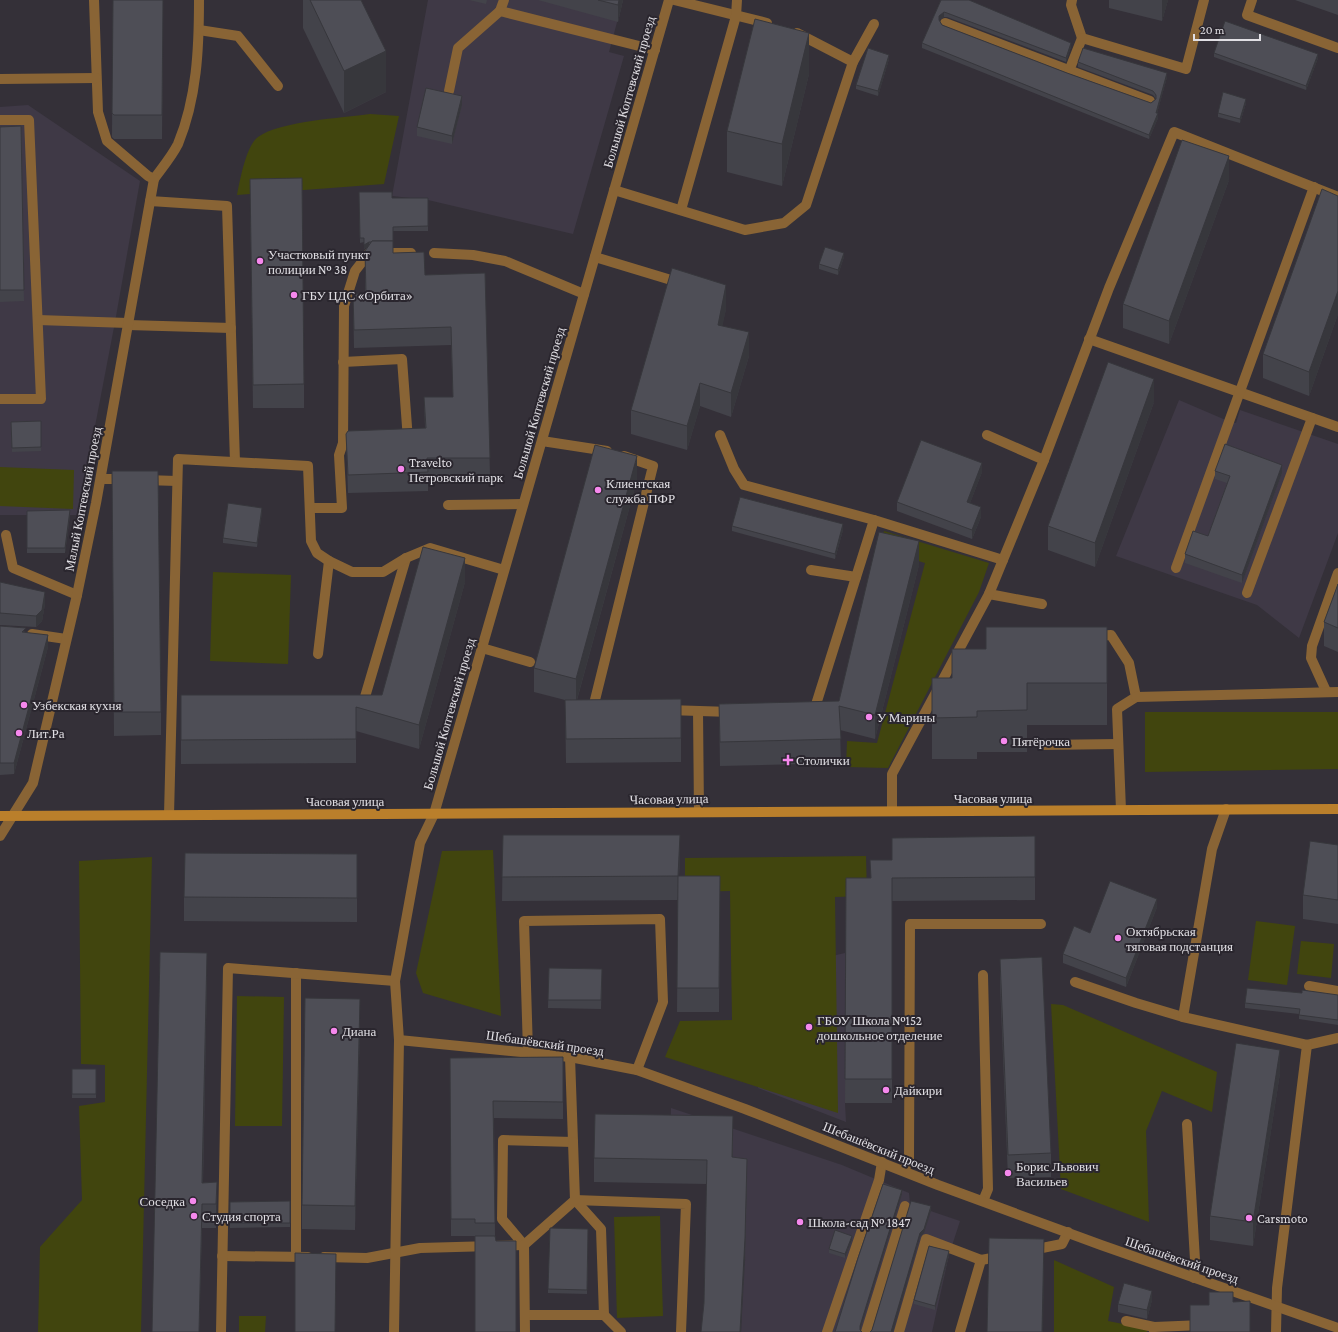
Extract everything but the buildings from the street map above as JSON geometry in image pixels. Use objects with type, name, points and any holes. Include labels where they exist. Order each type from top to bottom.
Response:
[{"type":"street","points":[[94,0],[98,112],[107,141],[154,179],[178,144],[195,87],[199,30],[198,0]]},
{"type":"street","points":[[449,91],[458,48],[500,11],[504,0]]},
{"type":"street","name":"Большой Коптевский проезд","points":[[434,814],[670,0]]},
{"type":"street","points":[[674,0],[774,25]]},
{"type":"street","points":[[681,210],[736,16],[737,0]]},
{"type":"street","points":[[1069,71],[1082,38],[1071,5],[1072,0]]},
{"type":"street","points":[[1082,38],[1186,69],[1204,0]]},
{"type":"street","points":[[1252,0],[1247,15],[1338,48]]},
{"type":"street","points":[[500,11],[655,50]]},
{"type":"street","points":[[945,23],[1150,101]]},
{"type":"street","points":[[614,190],[745,230],[784,223],[806,205],[853,62],[874,24]]},
{"type":"street","points":[[789,28],[853,62]]},
{"type":"street","points":[[199,30],[238,36],[278,86]]},
{"type":"street","points":[[0,79],[96,78]]},
{"type":"street","points":[[0,120],[29,120],[41,399],[0,399]]},
{"type":"street","points":[[892,811],[892,774],[989,594],[1044,460],[1089,339],[1174,132],[1338,197]]},
{"type":"street","name":"Малый Коптевский проезд","points":[[0,836],[33,783],[77,595],[100,479],[154,179]]},
{"type":"street","points":[[1176,568],[1238,392],[1314,188]]},
{"type":"street","points":[[150,201],[227,206],[235,462]]},
{"type":"street","points":[[310,508],[342,508],[338,455],[346,442],[343,362],[344,306],[355,271],[369,252],[412,253]]},
{"type":"street","points":[[434,253],[473,255],[505,261],[584,294]]},
{"type":"street","points":[[595,257],[687,285]]},
{"type":"street","points":[[38,320],[231,328]]},
{"type":"street","points":[[1089,339],[1338,427]]},
{"type":"street","points":[[343,362],[402,360],[408,440],[393,441]]},
{"type":"street","points":[[1247,593],[1312,418]]},
{"type":"street","points":[[720,435],[734,469],[744,485],[874,520],[1003,560]]},
{"type":"street","points":[[986,435],[1044,460]]},
{"type":"street","points":[[542,441],[598,448],[653,466],[593,708],[608,708]]},
{"type":"street","points":[[169,815],[175,710],[178,459],[308,466],[311,541],[317,553],[329,561],[352,572],[382,572],[406,558],[430,548],[504,570]]},
{"type":"street","points":[[100,479],[177,481]]},
{"type":"street","points":[[448,505],[523,504]]},
{"type":"street","points":[[802,715],[812,715],[874,520]]},
{"type":"street","points":[[6,534],[13,568],[77,595]]},
{"type":"street","points":[[354,707],[362,707],[406,558]]},
{"type":"street","points":[[318,654],[329,561]]},
{"type":"street","points":[[811,570],[856,577]]},
{"type":"street","points":[[1326,691],[1311,658],[1312,646],[1338,573]]},
{"type":"street","points":[[989,594],[1042,604]]},
{"type":"street","points":[[20,633],[51,635],[66,638]]},
{"type":"street","points":[[1082,638],[1111,635],[1129,664],[1136,697]]},
{"type":"street","points":[[482,648],[530,662]]},
{"type":"street","points":[[952,664],[966,658]]},
{"type":"street","points":[[1121,810],[1117,709],[1136,697],[1326,691],[1338,692]]},
{"type":"street","points":[[661,710],[740,713]]},
{"type":"street","points":[[698,711],[699,812]]},
{"type":"street","points":[[1042,745],[1118,744]]},
{"type":"street","points":[[1184,1017],[1212,849],[1226,809]]},
{"type":"street","name":"Часовая улица","points":[[0,816],[1338,809]]},
{"type":"street","points":[[394,1332],[399,1040],[395,981],[420,843],[434,814]]},
{"type":"street","points":[[528,1052],[524,921],[660,919],[663,1002],[637,1070]]},
{"type":"street","points":[[904,1171],[909,1159],[910,924],[1041,924]]},
{"type":"street","points":[[221,1332],[228,968],[395,981]]},
{"type":"street","points":[[296,973],[296,1256]]},
{"type":"street","points":[[983,975],[988,1189],[983,1201]]},
{"type":"street","points":[[1075,982],[1136,1003],[1184,1017],[1307,1045],[1338,1038]]},
{"type":"street","points":[[1309,986],[1338,991]]},
{"type":"street","name":"Шебашёвский проезд","points":[[399,1040],[570,1056],[637,1070],[745,1109],[983,1201],[1194,1278],[1226,1294],[1276,1306],[1338,1326]]},
{"type":"street","points":[[1276,1332],[1276,1306],[1307,1045]]},
{"type":"street","points":[[570,1056],[575,1200],[601,1229],[604,1315],[621,1332]]},
{"type":"street","points":[[1187,1124],[1195,1260],[1194,1278]]},
{"type":"street","points":[[525,1332],[524,1245],[502,1219],[502,1140],[573,1142]]},
{"type":"street","points":[[827,1332],[879,1180],[882,1162]]},
{"type":"street","points":[[222,1256],[367,1258],[420,1248],[524,1245],[575,1200],[686,1204],[682,1332]]},
{"type":"street","points":[[866,1332],[905,1206]]},
{"type":"street","points":[[900,1332],[926,1239],[981,1260],[1062,1244],[1068,1232]]},
{"type":"street","points":[[960,1332],[981,1260]]},
{"type":"street","points":[[525,1316],[604,1315]]},
{"type":"street","points":[[1126,1321],[1154,1330],[1215,1325]]},
{"type":"shaded area","points":[[428,0],[623,0],[609,52],[624,56],[573,234],[428,200],[392,196]]},
{"type":"shaded area","points":[[28,105],[140,181],[78,515],[0,515],[0,107]]},
{"type":"shaded area","points":[[1179,400],[1228,421],[1236,423],[1240,410],[1338,444],[1338,533],[1299,638],[1257,605],[1116,556]]},
{"type":"shaded area","name":"ГБОУ Школа №152 дошкольное отделение","points":[[845,953],[846,1122],[758,1088],[789,966]]},
{"type":"shaded area","points":[[671,1108],[842,1165],[909,1193],[910,1204],[960,1221],[949,1255],[932,1332],[741,1332],[747,1183],[670,1138]]},
{"type":"green space","points":[[370,114],[399,116],[384,184],[237,195],[247,155],[254,141],[258,137],[281,127]]},
{"type":"green space","points":[[0,467],[74,470],[73,509],[0,506]]},
{"type":"green space","points":[[884,531],[989,563],[979,592],[888,768],[846,767],[847,741],[877,743],[925,563],[878,549]]},
{"type":"green space","points":[[213,572],[291,575],[288,664],[210,661]]},
{"type":"green space","points":[[1145,712],[1338,712],[1338,769],[1145,772]]},
{"type":"green space","points":[[493,850],[501,1016],[423,993],[416,973],[442,851]]},
{"type":"green space","points":[[866,856],[867,896],[835,897],[838,1113],[665,1057],[680,1021],[732,1020],[730,891],[685,892],[685,858]]},
{"type":"green space","points":[[152,857],[141,1332],[38,1332],[40,1247],[82,1200],[79,1106],[105,1102],[105,1065],[81,1064],[79,861]]},
{"type":"green space","points":[[1256,921],[1295,926],[1287,985],[1248,980]]},
{"type":"green space","points":[[1301,941],[1334,944],[1331,978],[1297,974]]},
{"type":"green space","points":[[237,996],[284,997],[282,1126],[235,1126]]},
{"type":"green space","points":[[1051,1004],[1063,1005],[1217,1072],[1212,1112],[1162,1091],[1146,1131],[1149,1222],[1061,1189]]},
{"type":"green space","points":[[660,1216],[663,1316],[617,1318],[614,1217]]},
{"type":"green space","points":[[1054,1260],[1114,1287],[1108,1321],[1148,1329],[1147,1332],[1054,1332]]},
{"type":"green space","points":[[239,1316],[266,1316],[265,1332],[239,1332]]},
{"type":"place","name":"Участковый пункт полиции № 38","points":[[260,261]]},
{"type":"place","name":"ГБУ ЦДС «Орбита»","points":[[294,295]]},
{"type":"place","name":"Travelto Петровский парк","points":[[401,469]]},
{"type":"place","name":"Клиентская служба ПФР","points":[[598,490]]},
{"type":"place","name":"Узбекская кухня","points":[[24,705]]},
{"type":"place","name":"У Марины","points":[[869,717]]},
{"type":"place","name":"Лит.Ра","points":[[19,733]]},
{"type":"place","name":"Пятёрочка","points":[[1004,741]]},
{"type":"place","name":"Столички","points":[[788,760]]},
{"type":"place","name":"Октябрьская тяговая подстанция","points":[[1118,938]]},
{"type":"place","name":"ГБОУ Школа №152 дошкольное отделение","points":[[809,1027]]},
{"type":"place","name":"Диана","points":[[334,1031]]},
{"type":"place","name":"Дайкири","points":[[886,1090]]},
{"type":"place","name":"Борис Львович Васильев","points":[[1008,1173]]},
{"type":"place","name":"Соседка","points":[[193,1201]]},
{"type":"place","name":"Студия спорта","points":[[194,1216]]},
{"type":"place","name":"Carsmoto","points":[[1249,1218]]},
{"type":"place","name":"Школа-сад № 1847","points":[[800,1222]]}]
